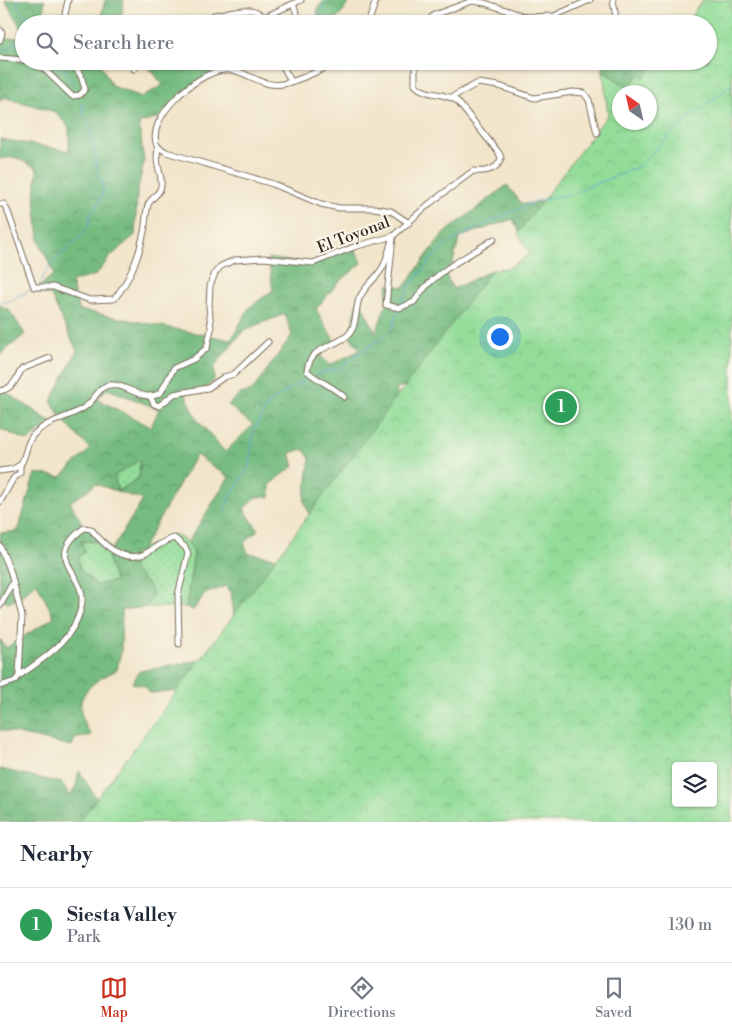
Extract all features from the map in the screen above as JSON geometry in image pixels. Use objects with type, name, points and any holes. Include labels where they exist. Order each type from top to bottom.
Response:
[{"type":"street","points":[[65,15],[68,0]]},
{"type":"street","points":[[269,15],[301,0]]},
{"type":"street","points":[[371,15],[376,0]]},
{"type":"street","points":[[556,15],[590,0]]},
{"type":"street","points":[[613,0],[616,15]]},
{"type":"street","points":[[434,15],[472,1],[485,3],[521,15]]},
{"type":"street","points":[[293,4],[297,15]]},
{"type":"street","points":[[219,15],[250,9],[258,11],[263,15]]},
{"type":"street","points":[[0,30],[2,33],[0,40]]},
{"type":"street","points":[[0,58],[15,59]]},
{"type":"street","points":[[45,70],[72,96],[80,95],[84,90],[81,76],[77,70]]},
{"type":"street","points":[[0,204],[4,204],[8,212],[34,287],[53,287],[90,300],[114,299],[135,261],[143,237],[149,203],[161,189],[162,182],[156,161],[158,149],[155,134],[159,118],[186,89],[209,74],[223,70],[233,70],[266,83],[282,84],[317,70]]},
{"type":"street","points":[[285,70],[291,81]]},
{"type":"street","points":[[409,223],[429,204],[473,171],[492,169],[502,158],[476,122],[452,97],[421,91],[415,85],[415,70]]},
{"type":"street","points":[[452,97],[478,83],[499,86],[534,98],[573,92],[584,94],[589,100],[597,133]]},
{"type":"street","name":"El Toyonal","points":[[150,396],[161,392],[174,368],[194,359],[207,348],[211,329],[210,286],[215,273],[221,266],[235,260],[263,258],[313,263],[354,247],[393,236],[409,223],[391,211],[374,208],[339,208],[321,204],[273,184],[158,149]]},
{"type":"street","points":[[393,236],[394,242],[386,305],[399,308],[414,302],[422,289],[434,278],[494,239]]},
{"type":"street","points":[[344,397],[333,387],[314,378],[308,371],[308,361],[317,352],[349,334],[354,323],[359,299],[365,288],[384,265],[393,236]]},
{"type":"street","points":[[0,502],[13,479],[20,473],[20,466],[28,441],[34,434],[51,422],[84,408],[103,386],[116,385],[150,396],[154,404],[159,406],[179,392],[208,388],[224,377],[234,374],[268,342]]},
{"type":"street","points":[[0,391],[9,389],[22,369],[50,358]]},
{"type":"street","points":[[0,471],[20,466]]},
{"type":"street","points":[[0,686],[15,681],[19,676],[49,656],[61,644],[78,620],[82,600],[66,559],[68,544],[73,536],[84,528],[91,529],[102,542],[120,554],[130,556],[142,555],[154,546],[174,538],[185,547],[188,553],[178,595],[179,644]]},
{"type":"street","points":[[0,546],[13,581],[22,616],[19,676]]},
{"type":"street","points":[[0,606],[13,581]]},
{"type":"green space","points":[[5,0],[44,0],[44,15],[15,15],[15,17]]},
{"type":"green space","points":[[105,0],[124,0],[122,15],[101,15]]},
{"type":"green space","points":[[325,0],[350,0],[341,15],[318,15],[317,9]]},
{"type":"green space","points":[[703,0],[732,0],[732,822],[79,822],[492,270],[509,268],[530,254],[518,233],[612,109],[612,130],[657,130],[657,85],[630,85],[639,74],[644,78],[650,70],[717,70],[717,15],[692,15]]},
{"type":"green space","points":[[732,7],[732,211],[405,386],[396,388],[401,416],[309,514],[304,501],[310,458],[303,449],[290,453],[294,466],[270,484],[270,497],[256,497],[244,509],[258,530],[244,543],[248,553],[276,558],[234,616],[231,592],[225,586],[205,594],[193,610],[186,607],[194,552],[188,542],[229,477],[196,455],[141,551],[132,553],[133,569],[147,583],[153,594],[147,607],[122,610],[121,651],[117,670],[96,682],[83,695],[81,713],[91,735],[75,739],[72,746],[0,730],[0,639],[6,648],[54,617],[36,582],[19,598],[6,602],[0,592],[0,533],[18,531],[35,473],[61,477],[90,449],[61,418],[51,401],[77,351],[51,296],[34,291],[54,274],[39,241],[35,196],[37,168],[14,157],[0,159],[0,139],[69,151],[69,128],[56,112],[3,97],[0,102],[0,30],[1,39],[15,38],[15,70],[104,70],[112,86],[142,97],[163,85],[151,70],[212,70],[214,72],[186,89],[159,118],[139,123],[144,162],[137,192],[135,235],[110,257],[96,275],[71,282],[79,310],[231,340],[249,308],[273,290],[268,258],[309,264],[354,247],[362,263],[338,283],[316,309],[335,342],[317,352],[330,365],[360,350],[349,335],[359,299],[376,333],[386,305],[388,285],[404,287],[442,235],[507,185],[522,204],[542,202],[599,128],[612,126],[612,130],[657,130],[657,85],[624,85],[603,70],[717,70],[717,15],[709,15]],"holes":[[[513,219],[530,254],[509,268],[492,270],[453,289],[444,271],[452,265],[460,237]],[[285,314],[292,335],[252,391],[240,394],[228,405],[253,425],[225,452],[197,419],[185,393],[201,391],[214,381],[214,367],[244,330]],[[107,389],[159,409],[151,427],[97,399]],[[140,460],[139,478],[118,491],[114,476]],[[96,484],[143,500],[112,549],[108,560],[115,581],[96,585],[80,569],[78,557],[85,552],[81,541],[102,542],[91,529],[83,525],[70,502]]]},
{"type":"green space","points":[[603,71],[624,85],[612,85],[612,124],[599,128],[608,115]]},
{"type":"green space","points":[[0,305],[9,310],[25,334],[0,355]]},
{"type":"green space","points":[[0,388],[51,422],[28,441],[0,429]]},
{"type":"green space","points":[[141,459],[139,478],[118,491],[114,476]]},
{"type":"green space","points":[[175,534],[188,542],[194,552],[186,607],[147,607],[153,594],[147,583],[133,569],[132,553]]},
{"type":"green space","points":[[80,541],[102,542],[112,549],[108,560],[115,581],[97,585],[80,569],[78,557],[85,552]]},
{"type":"green space","points":[[219,635],[194,680],[178,691],[150,693],[145,686],[132,683],[140,671],[200,660]]},
{"type":"green space","points":[[0,769],[62,783],[70,796],[76,786],[79,771],[97,799],[93,822],[0,822]]},
{"type":"waterway","points":[[18,0],[17,6],[26,15]]},
{"type":"waterway","points":[[319,15],[327,0]]},
{"type":"waterway","points":[[0,52],[15,44]]},
{"type":"waterway","points":[[65,70],[77,89]]},
{"type":"waterway","points":[[400,305],[412,283],[433,257],[448,244],[473,230],[536,201],[571,194],[638,167],[678,127],[732,85]]},
{"type":"waterway","points":[[39,284],[51,264],[83,234],[89,225],[90,212],[97,206],[102,195],[103,183],[97,171],[95,150],[90,141],[91,128],[83,116],[84,107],[80,103]]},
{"type":"waterway","points":[[0,302],[9,301],[33,290]]},
{"type":"waterway","points":[[392,330],[398,309]]},
{"type":"waterway","points":[[316,374],[342,368],[358,353],[386,335]]},
{"type":"waterway","points":[[224,513],[229,499],[250,465],[253,432],[268,404],[308,377]]},
{"type":"waterway","points":[[629,815],[641,822]]},
{"type":"place","name":"Siesta Valley","points":[[561,407]]}]
